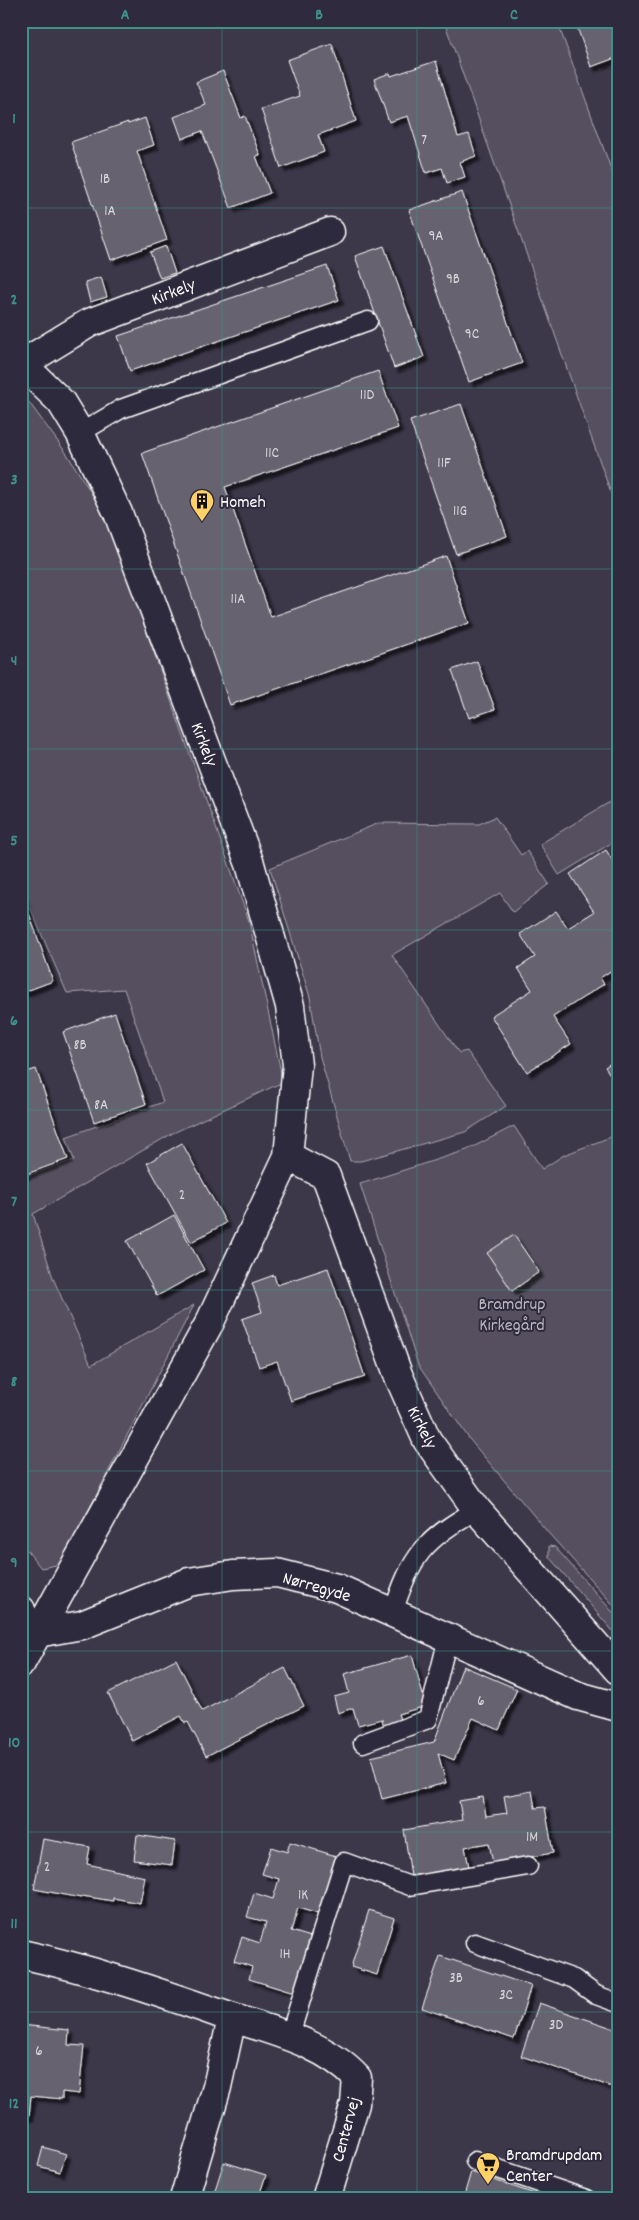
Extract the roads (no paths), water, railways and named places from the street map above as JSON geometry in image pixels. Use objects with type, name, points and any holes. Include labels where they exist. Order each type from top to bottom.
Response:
[{"type":"street","name":"Kirkely","points":[[37,1632],[210,1322],[288,1156],[298,1065],[290,1006],[250,864],[118,513],[80,433],[60,402],[22,364],[89,323],[330,232]]},
{"type":"street","name":"Kirkely","points":[[288,1156],[326,1176],[399,1377],[427,1440],[477,1510],[618,1670]]},
{"type":"street","name":"Nørregyde","points":[[37,1632],[82,1626],[189,1582],[233,1574],[277,1573],[337,1588],[578,1696],[618,1707]]},
{"type":"street","points":[[21,1610],[25,1621],[37,1632],[21,1663]]},
{"type":"street","name":"Centervej","points":[[21,1954],[110,1975],[316,2047],[348,2069],[357,2078],[354,2104],[326,2199]]},
{"type":"street","points":[[184,2199],[217,2088],[232,2018]]},
{"type":"lane","points":[[80,433],[121,409],[368,321]]},
{"type":"lane","points":[[393,1613],[403,1580],[422,1550],[447,1526],[477,1510]]},
{"type":"lane","points":[[363,1743],[428,1719],[448,1638]]},
{"type":"lane","points":[[289,2038],[344,1862],[410,1886],[528,1866]]},
{"type":"lane","points":[[475,1944],[574,1979],[596,1995],[618,2003]]},
{"type":"lane","points":[[474,2161],[586,2199]]},
{"type":"place","name":"Homeh","points":[[202,522]]},
{"type":"place","name":"Bramdrupdam Center","points":[[488,2185]]},
{"type":"park label","name":"Bramdrup Kirkegård","points":[[512,1314]]}]
